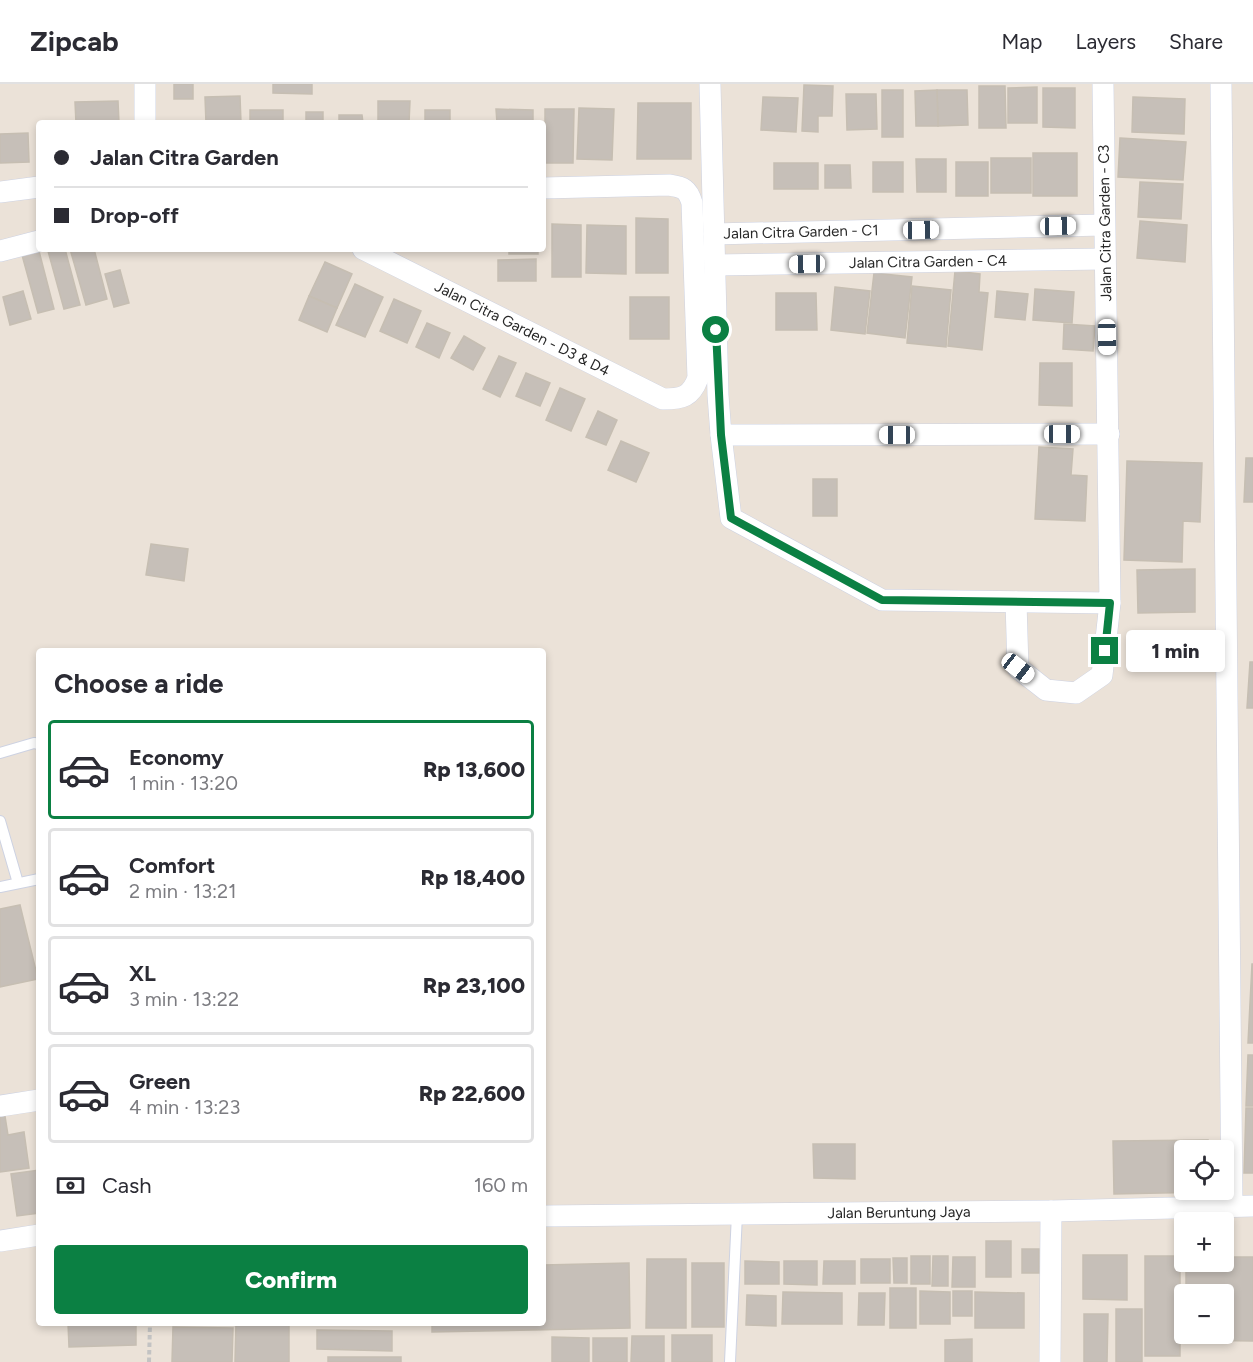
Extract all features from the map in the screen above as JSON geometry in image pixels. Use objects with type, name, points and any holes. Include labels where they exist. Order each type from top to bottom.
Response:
[{"type":"street","points":[[146,84],[146,120]]},
{"type":"street","points":[[710,84],[721,435],[731,518],[882,600],[1110,603]]},
{"type":"street","name":"Jalan Citra Garden - C3","points":[[1016,602],[1018,668],[1046,690],[1076,693],[1102,675],[1110,603],[1103,84]]},
{"type":"street","points":[[1221,84],[1243,1206]]},
{"type":"street","name":"Jalan Citra Garden - D3 & D4","points":[[369,252],[663,399],[684,397],[694,389],[698,378],[690,194],[684,189],[669,185],[546,189]]},
{"type":"street","points":[[0,192],[36,187]]},
{"type":"street","name":"Jalan Citra Garden - C1","points":[[714,234],[1104,225]]},
{"type":"street","points":[[0,251],[36,242]]},
{"type":"street","name":"Jalan Citra Garden - C4","points":[[715,265],[1105,259]]},
{"type":"street","points":[[721,435],[1109,434]]},
{"type":"street","points":[[0,1106],[36,1100]]},
{"type":"street","name":"Jalan Beruntung Jaya","points":[[546,1215],[1051,1211],[1243,1206]]},
{"type":"street","points":[[1050,1362],[1051,1211]]},
{"type":"street","points":[[0,1242],[36,1236]]},
{"type":"lane","points":[[0,753],[36,744]]},
{"type":"lane","points":[[0,821],[18,883]]},
{"type":"lane","points":[[0,888],[36,880]]},
{"type":"lane","points":[[730,1362],[737,1214]]},
{"type":"path","points":[[149,1362],[150,1326]]},
{"type":"building","points":[[174,84],[193,84],[193,99],[174,99]]},
{"type":"building","points":[[273,84],[312,84],[312,94],[273,93]]},
{"type":"building","points":[[804,85],[833,86],[832,116],[818,116],[818,132],[802,131]]},
{"type":"building","points":[[979,86],[1005,86],[1006,128],[979,128]]},
{"type":"building","points":[[1037,87],[1037,123],[1008,123],[1008,88]]},
{"type":"building","points":[[1043,88],[1075,88],[1075,128],[1043,127]]},
{"type":"building","points":[[882,90],[903,90],[903,137],[882,137]]},
{"type":"building","points":[[937,90],[967,90],[968,125],[938,126]]},
{"type":"building","points":[[937,90],[938,126],[916,126],[915,91]]},
{"type":"building","points":[[846,94],[876,94],[877,129],[847,130]]},
{"type":"building","points":[[240,96],[241,120],[206,120],[205,97]]},
{"type":"building","points":[[763,97],[798,98],[796,132],[761,130]]},
{"type":"building","points":[[1133,97],[1185,99],[1184,134],[1132,132]]},
{"type":"building","points":[[118,101],[119,120],[76,120],[75,102]]},
{"type":"building","points":[[378,101],[410,101],[409,120],[378,120]]},
{"type":"building","points":[[638,103],[691,103],[691,159],[637,159]]},
{"type":"building","points":[[579,108],[614,109],[612,160],[577,159]]},
{"type":"building","points":[[496,109],[533,110],[533,120],[497,120]]},
{"type":"building","points":[[545,109],[574,109],[573,163],[546,163]]},
{"type":"building","points":[[250,110],[283,110],[283,120],[250,120]]},
{"type":"building","points":[[425,110],[450,110],[450,120],[425,120]]},
{"type":"building","points":[[306,112],[323,112],[323,120],[306,120]]},
{"type":"building","points":[[339,115],[362,115],[363,120],[339,120]]},
{"type":"building","points":[[28,133],[29,162],[0,163],[0,134]]},
{"type":"building","points":[[1120,138],[1186,142],[1183,180],[1118,177]]},
{"type":"building","points":[[1033,153],[1077,153],[1077,196],[1033,196]]},
{"type":"building","points":[[991,158],[1031,158],[1031,193],[991,193]]},
{"type":"building","points":[[916,159],[946,159],[946,192],[917,192]]},
{"type":"building","points":[[873,162],[903,162],[903,192],[873,192]]},
{"type":"building","points":[[956,162],[988,162],[988,196],[956,196]]},
{"type":"building","points":[[774,163],[818,163],[818,189],[774,189]]},
{"type":"building","points":[[825,165],[850,165],[851,188],[825,188]]},
{"type":"building","points":[[1140,182],[1183,184],[1181,219],[1138,217]]},
{"type":"building","points":[[636,218],[668,219],[668,273],[636,273]]},
{"type":"building","points":[[1140,221],[1187,225],[1185,262],[1137,258]]},
{"type":"building","points":[[552,224],[581,225],[581,277],[552,277]]},
{"type":"building","points":[[587,225],[626,226],[626,274],[586,273]]},
{"type":"building","points":[[39,252],[54,309],[38,313],[22,255]]},
{"type":"building","points":[[48,252],[66,252],[80,305],[64,309]]},
{"type":"building","points":[[71,252],[95,252],[107,299],[86,305]]},
{"type":"building","points":[[509,252],[538,252],[538,254],[509,254]]},
{"type":"building","points":[[536,259],[536,281],[498,281],[498,260]]},
{"type":"building","points":[[325,262],[352,274],[337,308],[309,296]]},
{"type":"building","points":[[120,270],[129,303],[114,307],[105,274]]},
{"type":"building","points":[[955,271],[980,274],[979,292],[988,293],[982,350],[948,346]]},
{"type":"building","points":[[874,273],[912,277],[905,338],[867,333]]},
{"type":"building","points":[[355,284],[383,297],[365,337],[336,325]]},
{"type":"building","points":[[912,286],[951,290],[946,347],[907,343]]},
{"type":"building","points":[[835,287],[870,291],[865,334],[831,330]]},
{"type":"building","points":[[1035,289],[1074,292],[1072,323],[1033,320]]},
{"type":"building","points":[[23,291],[31,319],[10,325],[3,297]]},
{"type":"building","points":[[997,291],[1028,294],[1025,320],[995,317]]},
{"type":"building","points":[[776,293],[816,293],[817,330],[776,330]]},
{"type":"building","points":[[309,296],[337,308],[327,332],[299,320]]},
{"type":"building","points":[[630,297],[669,297],[669,339],[630,339]]},
{"type":"building","points":[[394,299],[421,311],[407,343],[380,331]]},
{"type":"building","points":[[427,323],[450,333],[439,358],[416,347]]},
{"type":"building","points":[[1064,324],[1095,326],[1093,351],[1063,349]]},
{"type":"building","points":[[464,336],[485,348],[473,370],[451,358]]},
{"type":"building","points":[[499,356],[516,363],[500,397],[483,389]]},
{"type":"building","points":[[1040,363],[1072,363],[1072,406],[1039,405]]},
{"type":"building","points":[[526,373],[550,383],[540,406],[516,396]]},
{"type":"building","points":[[560,388],[585,399],[571,431],[546,420]]},
{"type":"building","points":[[598,411],[617,420],[606,445],[586,437]]},
{"type":"building","points":[[621,441],[649,453],[636,482],[608,470]]},
{"type":"building","points":[[1039,447],[1073,449],[1071,475],[1087,476],[1085,521],[1035,519]]},
{"type":"building","points":[[1246,458],[1253,458],[1253,502],[1244,502]]},
{"type":"building","points":[[1127,461],[1202,463],[1200,522],[1183,521],[1182,562],[1124,560]]},
{"type":"building","points":[[813,479],[837,479],[837,516],[813,516]]},
{"type":"building","points":[[151,544],[188,549],[184,581],[146,575]]},
{"type":"building","points":[[1195,569],[1195,612],[1138,613],[1137,570]]},
{"type":"building","points":[[1250,662],[1253,662],[1253,708],[1247,708]]},
{"type":"building","points":[[20,905],[36,971],[36,979],[0,987],[0,909]]},
{"type":"building","points":[[1252,964],[1253,1043],[1248,1043]]},
{"type":"building","points":[[1248,1055],[1253,1055],[1253,1106],[1246,1106]]},
{"type":"building","points":[[1246,1108],[1253,1108],[1253,1173],[1244,1173]]},
{"type":"building","points":[[0,1110],[4,1110],[8,1135],[24,1132],[29,1168],[0,1172]]},
{"type":"building","points":[[1174,1140],[1174,1193],[1114,1194],[1113,1141]]},
{"type":"building","points":[[813,1144],[855,1144],[855,1179],[814,1178]]},
{"type":"building","points":[[36,1170],[36,1213],[17,1216],[11,1174]]},
{"type":"building","points":[[986,1241],[1011,1241],[1011,1277],[986,1277]]},
{"type":"building","points":[[1022,1249],[1039,1249],[1039,1273],[1022,1273]]},
{"type":"building","points":[[1083,1255],[1127,1255],[1127,1300],[1083,1299]]},
{"type":"building","points":[[911,1256],[930,1256],[930,1284],[911,1284]]},
{"type":"building","points":[[933,1256],[948,1256],[948,1286],[932,1286]]},
{"type":"building","points":[[1145,1256],[1174,1256],[1174,1272],[1180,1272],[1180,1284],[1174,1284],[1174,1344],[1180,1344],[1180,1356],[1145,1356]]},
{"type":"building","points":[[953,1257],[975,1257],[975,1287],[952,1287]]},
{"type":"building","points":[[1234,1257],[1253,1257],[1253,1341],[1234,1341],[1234,1284],[1186,1284],[1186,1272],[1234,1272]]},
{"type":"building","points":[[893,1258],[907,1258],[907,1283],[894,1283]]},
{"type":"building","points":[[647,1259],[686,1259],[686,1328],[646,1328]]},
{"type":"building","points":[[861,1259],[890,1259],[890,1283],[861,1283]]},
{"type":"building","points":[[745,1261],[779,1262],[779,1284],[745,1284]]},
{"type":"building","points":[[784,1261],[817,1261],[817,1285],[784,1284]]},
{"type":"building","points":[[824,1261],[855,1261],[855,1284],[823,1284]]},
{"type":"building","points":[[629,1263],[630,1328],[432,1332],[432,1326],[546,1326],[546,1265]]},
{"type":"building","points":[[692,1263],[724,1263],[724,1327],[692,1327]]},
{"type":"building","points":[[890,1288],[916,1288],[916,1328],[890,1328]]},
{"type":"building","points":[[920,1291],[950,1292],[950,1324],[920,1324]]},
{"type":"building","points":[[953,1291],[972,1291],[972,1316],[953,1316]]},
{"type":"building","points":[[783,1292],[842,1293],[842,1324],[782,1324]]},
{"type":"building","points":[[975,1292],[1024,1293],[1024,1328],[975,1328]]},
{"type":"building","points":[[859,1293],[885,1293],[884,1325],[858,1325]]},
{"type":"building","points":[[747,1295],[776,1296],[776,1326],[746,1325]]},
{"type":"building","points":[[1116,1309],[1142,1309],[1142,1362],[1116,1362]]},
{"type":"building","points":[[1084,1314],[1108,1314],[1107,1362],[1084,1362]]},
{"type":"building","points":[[68,1326],[136,1326],[136,1345],[69,1347]]},
{"type":"building","points":[[236,1326],[289,1326],[289,1362],[235,1362]]},
{"type":"building","points":[[173,1327],[233,1328],[232,1362],[172,1362]]},
{"type":"building","points":[[317,1330],[392,1331],[392,1351],[317,1349]]},
{"type":"building","points":[[672,1335],[712,1335],[712,1362],[672,1362]]},
{"type":"building","points":[[632,1336],[664,1336],[664,1362],[631,1362]]},
{"type":"building","points":[[552,1337],[589,1338],[589,1362],[552,1362]]},
{"type":"building","points":[[593,1338],[627,1338],[627,1362],[593,1362]]},
{"type":"building","points":[[972,1339],[972,1362],[945,1362],[945,1340]]},
{"type":"building","points":[[328,1357],[401,1357],[401,1362],[328,1362]]},
{"type":"route","points":[[716,330],[721,435],[731,518],[882,600],[1110,603],[1105,651]]}]
